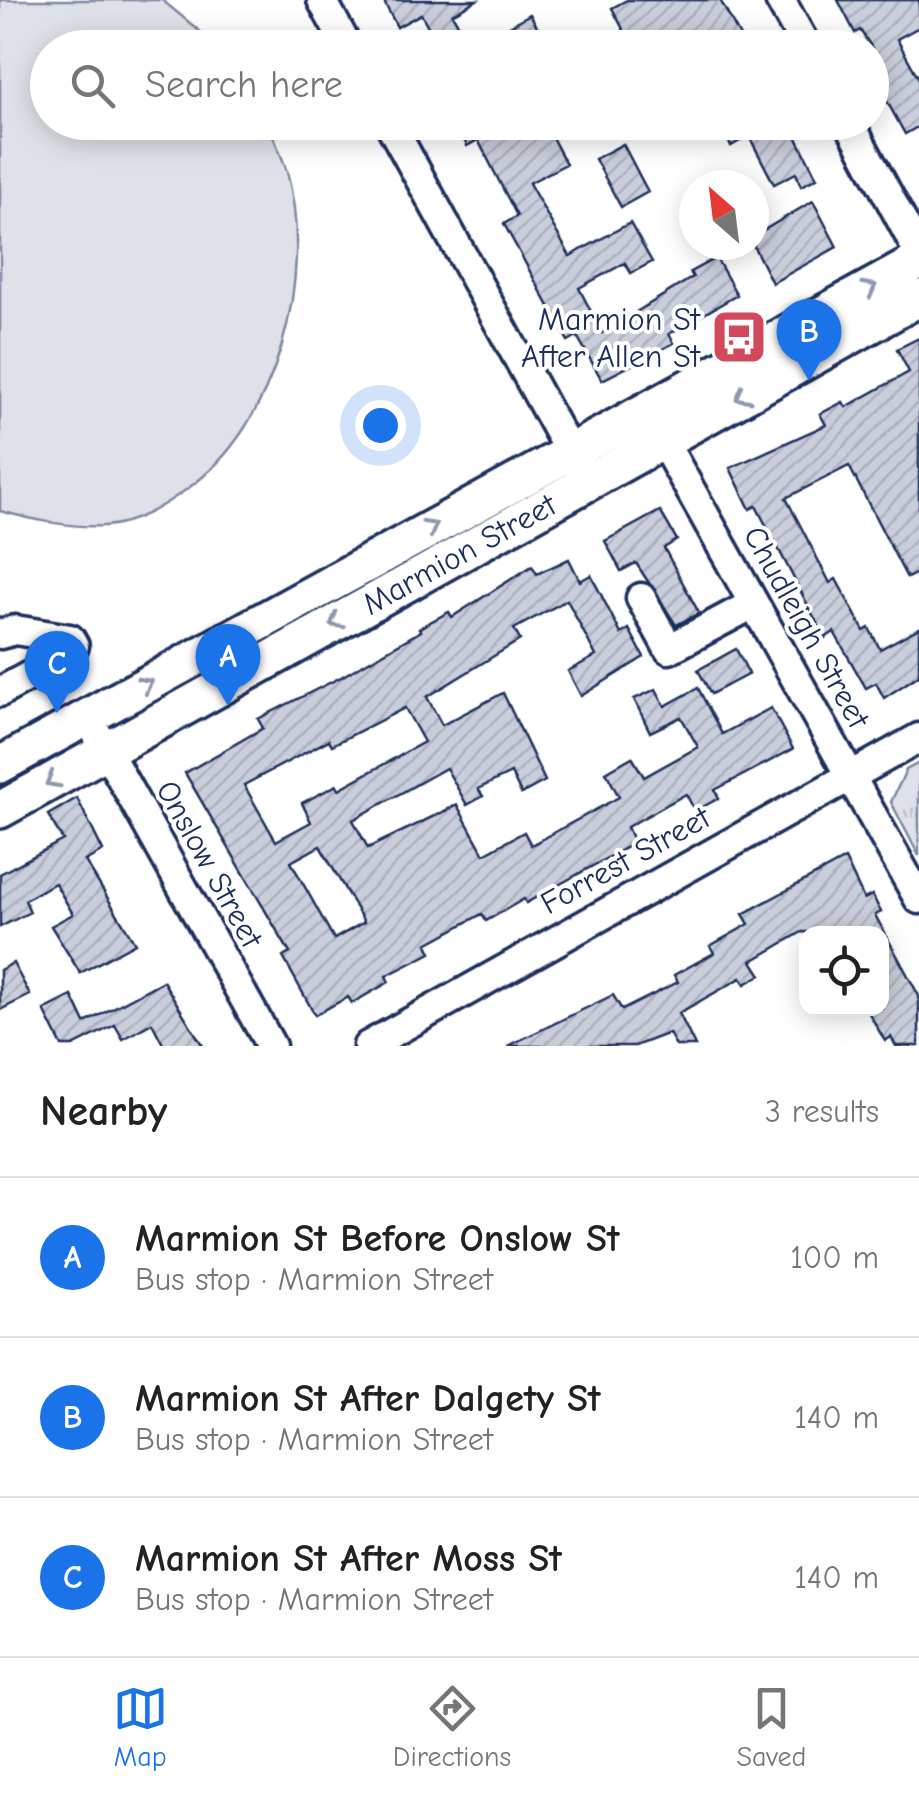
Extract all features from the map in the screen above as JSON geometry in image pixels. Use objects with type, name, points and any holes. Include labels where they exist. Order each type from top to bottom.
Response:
[{"type":"main road","name":"Marmion Street","points":[[0,766],[919,261]]},
{"type":"main road","name":"Marmion Street","points":[[0,810],[919,298]]},
{"type":"street","points":[[322,0],[338,30]]},
{"type":"street","points":[[780,0],[797,30]]},
{"type":"street","points":[[399,140],[587,484]]},
{"type":"street","points":[[859,140],[919,253]]},
{"type":"street","name":"Chudleigh Street","points":[[663,441],[919,899]]},
{"type":"street","points":[[641,598],[669,649],[753,604]]},
{"type":"street","points":[[0,634],[15,630],[70,639],[74,646],[66,656],[0,692]]},
{"type":"street","name":"Onslow Street","points":[[87,716],[271,1046]]},
{"type":"street","name":"Forrest Street","points":[[368,1046],[418,1014],[919,738]]},
{"type":"green space","points":[[0,0],[162,0],[198,30],[30,30],[30,140],[274,140],[287,172],[296,257],[282,346],[245,428],[219,462],[168,502],[116,525],[65,525],[0,511]]},
{"type":"green space","points":[[919,763],[919,856],[891,802],[906,770]]},
{"type":"building","points":[[383,0],[477,0],[452,14],[461,30],[430,30],[421,14],[397,27]]},
{"type":"building","points":[[627,0],[720,0],[736,30],[624,30],[612,8]]},
{"type":"building","points":[[838,0],[919,0],[919,27],[897,39],[919,79],[919,126],[905,134],[889,105],[889,30],[853,30]]},
{"type":"building","points":[[530,14],[539,30],[503,30]]},
{"type":"building","points":[[478,140],[553,140],[566,164],[529,183],[570,256],[630,223],[652,262],[631,273],[625,263],[579,288],[602,333],[693,277],[690,272],[712,260],[717,260],[737,295],[669,334],[674,343],[602,380],[577,336],[568,341],[504,224],[517,216]]},
{"type":"building","points":[[751,140],[798,140],[817,178],[801,186],[796,173],[774,184]]},
{"type":"building","points":[[623,144],[648,192],[621,207],[595,159]]},
{"type":"building","points":[[813,201],[837,247],[772,283],[760,260],[769,260],[769,227]]},
{"type":"building","points":[[919,338],[919,572],[907,578],[849,466],[786,498],[830,583],[836,579],[864,631],[869,628],[880,649],[919,628],[919,675],[884,698],[876,683],[866,688],[834,632],[825,638],[756,506],[750,509],[730,468],[826,425],[820,414],[843,402],[846,407],[909,372],[897,349]]},
{"type":"building","points":[[660,511],[677,540],[664,548],[699,613],[676,625],[636,563],[621,571],[605,541]]},
{"type":"building","points":[[569,559],[580,581],[591,575],[621,634],[629,629],[644,657],[581,696],[568,671],[596,656],[567,600],[514,629],[520,640],[427,697],[442,725],[503,693],[545,781],[521,794],[511,773],[478,789],[483,796],[467,805],[446,768],[353,820],[368,848],[457,805],[484,854],[524,832],[531,845],[619,797],[606,772],[632,757],[644,777],[698,747],[681,717],[650,732],[634,699],[656,689],[665,706],[698,688],[722,734],[771,708],[793,749],[715,790],[719,798],[695,811],[686,794],[627,827],[634,843],[526,903],[524,899],[486,921],[482,914],[427,944],[431,953],[386,976],[389,982],[352,1003],[348,997],[315,1015],[283,957],[290,953],[185,773],[263,728],[258,719],[341,677],[449,612],[452,617],[532,566],[537,574]],"holes":[[[405,708],[424,742],[339,789],[337,785],[302,803],[311,822],[276,841],[244,785],[329,740],[332,745]],[[320,846],[364,922],[334,939],[291,862]]]},
{"type":"building","points":[[736,649],[749,674],[711,694],[698,670]]},
{"type":"building","points":[[77,798],[103,851],[85,861],[135,943],[80,973],[51,926],[73,914],[55,883],[25,900],[30,912],[0,927],[0,874],[63,840],[48,815]]},
{"type":"building","points":[[845,859],[864,899],[872,895],[881,912],[875,915],[881,926],[799,926],[799,934],[752,961],[761,975],[745,984],[741,978],[679,1013],[695,1046],[676,1046],[669,1033],[635,1046],[508,1046],[613,995],[622,1010],[678,982],[674,975],[714,953],[710,946],[749,924],[743,914]]},
{"type":"building","points":[[889,941],[919,996],[919,1046],[896,1046],[891,1037],[885,1041],[871,1016],[889,1016]]},
{"type":"building","points":[[13,963],[30,995],[0,1010],[0,970]]},
{"type":"building","points":[[163,981],[203,1046],[164,1046],[152,1023],[123,1039],[115,1025],[73,1046],[62,1046],[44,1010],[72,996],[85,1023]]},
{"type":"place","name":"Marmion St After Allen St","points":[[739,337]]},
{"type":"place","name":"Marmion St After Dalgety St","points":[[809,381]]},
{"type":"place","name":"Marmion St Before Onslow St","points":[[228,706]]},
{"type":"place","name":"Marmion St After Moss St","points":[[57,713]]}]
